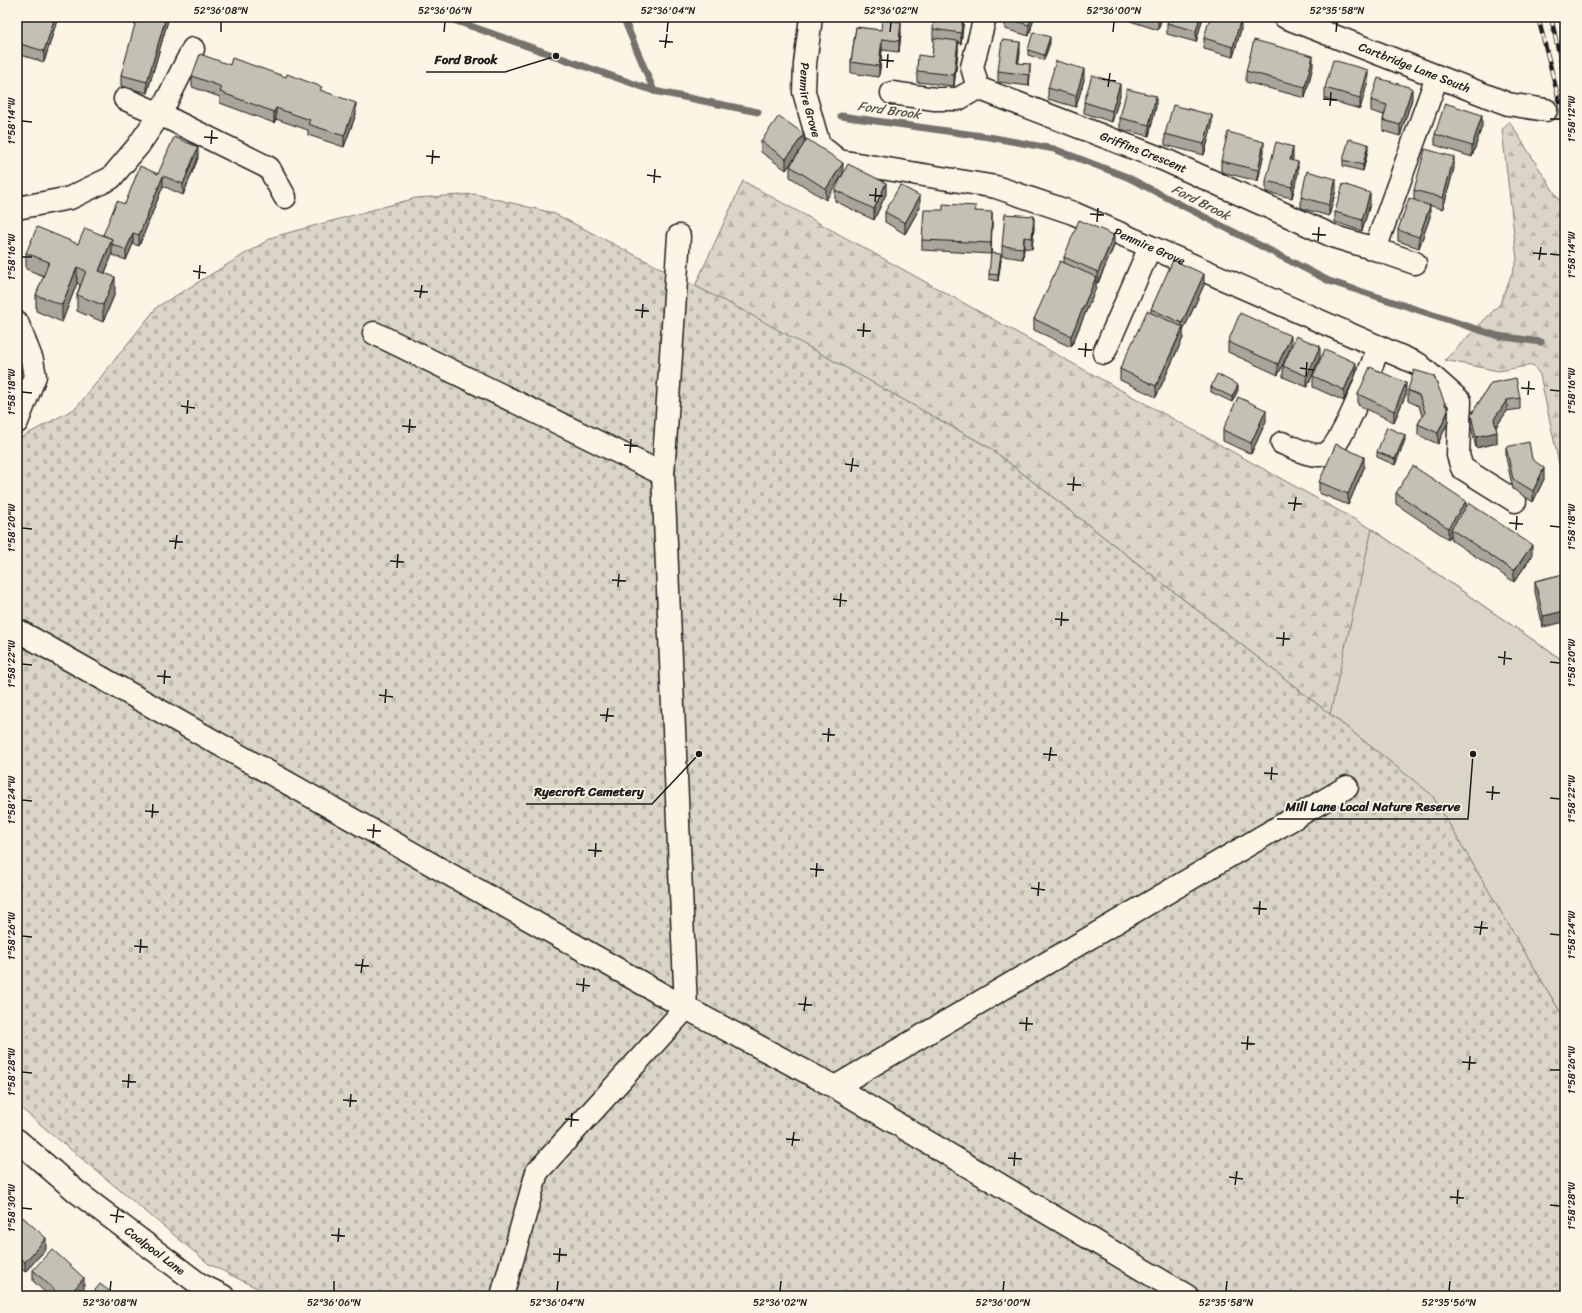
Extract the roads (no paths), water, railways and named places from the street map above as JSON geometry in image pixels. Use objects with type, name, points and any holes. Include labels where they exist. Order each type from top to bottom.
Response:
[{"type":"street","name":"Penmire Grove","points":[[811,17],[805,64],[804,92],[819,145],[839,161],[996,187],[1073,213],[1418,364],[1460,401],[1458,455],[1462,468],[1516,501]]},
{"type":"street","points":[[892,93],[935,99],[958,99],[978,88],[972,67],[985,17]]},
{"type":"street","name":"Cartbridge Lane South","points":[[1285,17],[1508,104],[1546,110]]},
{"type":"street","points":[[17,208],[70,198],[111,178],[138,146],[160,114],[193,50]]},
{"type":"street","points":[[1375,249],[1437,77]]},
{"type":"street","name":"Griffins Crescent","points":[[978,88],[1165,160],[1335,237],[1415,263]]},
{"type":"street","points":[[125,99],[160,114],[269,168],[284,197]]},
{"type":"street","points":[[502,1296],[538,1172],[686,1008],[663,474],[679,236]]},
{"type":"street","points":[[1104,353],[1150,247]]},
{"type":"street","points":[[17,322],[24,359],[35,376],[17,422]]},
{"type":"street","points":[[374,333],[663,474]]},
{"type":"street","points":[[1282,443],[1317,455],[1327,453],[1335,446],[1348,421],[1379,347]]},
{"type":"street","points":[[17,630],[686,1008],[835,1087],[1187,1296]]},
{"type":"street","points":[[835,1087],[1347,787]]},
{"type":"street","name":"Coalpool Lane","points":[[17,1140],[77,1192],[192,1280],[223,1296]]},
{"type":"waterway","name":"Ford Brook","points":[[445,17],[654,91],[758,112]]},
{"type":"waterway","points":[[623,17],[654,91]]},
{"type":"waterway","name":"Ford Brook","points":[[841,116],[989,137],[1054,149],[1127,177],[1329,281],[1498,336],[1541,342]]},
{"type":"tunnel","points":[[1546,110],[1565,110]]},
{"type":"railway","points":[[1538,17],[1565,124]]},
{"type":"railway","points":[[1551,17],[1565,81]]},
{"type":"place","name":"Ford Brook","points":[[556,56]]},
{"type":"place","name":"Ryecroft Cemetery","points":[[699,754]]},
{"type":"place","name":"Mill Lane Local Nature Reserve","points":[[1473,754]]}]
